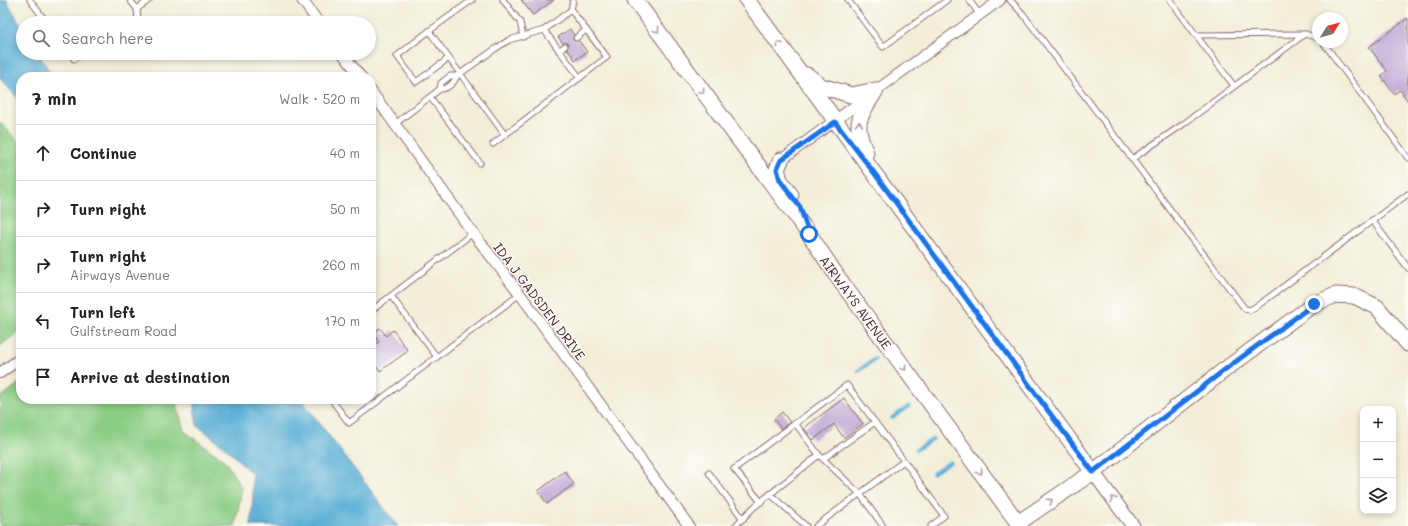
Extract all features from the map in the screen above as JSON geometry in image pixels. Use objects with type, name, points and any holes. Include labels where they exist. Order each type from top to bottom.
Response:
[{"type":"main road","name":"AIRWAYS AVENUE","points":[[635,0],[809,234],[839,279],[1017,525]]},
{"type":"main road","points":[[747,0],[1093,472]]},
{"type":"main road","points":[[797,68],[822,86],[851,95],[876,90]]},
{"type":"main road","points":[[875,174],[858,136],[859,117],[876,90]]},
{"type":"main road","points":[[740,142],[764,159],[775,162],[781,160]]},
{"type":"main road","points":[[781,160],[777,169],[780,180],[800,207],[809,234]]},
{"type":"main road","points":[[1017,525],[1093,472],[1227,368],[1314,304],[1336,295],[1354,296],[1377,307],[1408,344]]},
{"type":"street","points":[[302,0],[314,16]]},
{"type":"street","points":[[781,160],[1000,0]]},
{"type":"street","points":[[347,60],[356,72]]},
{"type":"street","name":"IDA J GADSDEN DRIVE","points":[[376,98],[473,233],[520,294],[689,526]]},
{"type":"street","points":[[0,373],[16,362]]},
{"type":"street","points":[[1093,472],[1133,526]]},
{"type":"lane","points":[[30,0],[42,16]]},
{"type":"lane","points":[[130,0],[137,10],[138,16]]},
{"type":"lane","points":[[137,10],[149,0]]},
{"type":"lane","points":[[449,58],[416,82],[397,56],[472,0]]},
{"type":"lane","points":[[503,0],[520,22],[523,37]]},
{"type":"lane","points":[[396,124],[440,89],[441,83],[450,76],[459,74],[509,40],[544,30],[571,10],[573,0]]},
{"type":"lane","points":[[848,0],[883,47],[947,0]]},
{"type":"lane","points":[[969,0],[980,15]]},
{"type":"lane","points":[[1010,0],[1023,14],[1245,309],[1250,310],[1260,304],[1408,194]]},
{"type":"lane","points":[[1170,0],[1234,86]]},
{"type":"lane","points":[[493,144],[607,57],[571,10]]},
{"type":"lane","points":[[544,30],[580,78]]},
{"type":"lane","points":[[576,38],[586,30]]},
{"type":"lane","points":[[429,31],[459,74],[505,134]]},
{"type":"lane","points":[[1132,159],[1182,125],[1305,34]]},
{"type":"lane","points":[[1196,36],[1305,34],[1312,36]]},
{"type":"lane","points":[[559,51],[565,46]]},
{"type":"lane","points":[[1327,48],[1408,158]]},
{"type":"lane","points":[[430,97],[480,163]]},
{"type":"lane","points":[[1372,220],[1408,268]]},
{"type":"lane","points":[[376,307],[473,233]]},
{"type":"lane","points":[[376,403],[520,294]]},
{"type":"lane","points":[[391,296],[437,357]]},
{"type":"lane","points":[[761,502],[734,469],[847,385],[944,516],[931,526]]},
{"type":"lane","points":[[335,404],[349,423],[374,404]]},
{"type":"lane","points":[[735,526],[770,494],[821,457],[875,422]]},
{"type":"lane","points":[[795,423],[821,457],[860,494],[883,526]]},
{"type":"lane","points":[[816,526],[904,461]]},
{"type":"lane","points":[[709,473],[743,519]]},
{"type":"lane","points":[[770,494],[806,526]]},
{"type":"green space","points":[[0,122],[16,140],[16,334],[0,346]]},
{"type":"green space","points":[[16,386],[16,404],[176,404],[184,431],[225,461],[242,488],[235,526],[0,526],[0,398]]},
{"type":"water","points":[[0,0],[7,0],[16,17],[16,60],[42,60],[50,72],[16,72],[16,96],[0,78]]},
{"type":"water","points":[[194,404],[305,404],[398,526],[251,526],[253,494],[252,474],[228,450],[197,425]]},
{"type":"building","points":[[521,0],[554,0],[533,15]]},
{"type":"building","points":[[1408,18],[1408,101],[1400,90],[1394,94],[1381,76],[1387,71],[1369,47]]},
{"type":"building","points":[[570,29],[574,35],[573,40],[579,41],[587,52],[575,60],[567,49],[568,44],[563,43],[558,37]]},
{"type":"building","points":[[380,328],[386,336],[393,330],[408,351],[380,371],[376,366],[376,344],[379,342],[376,338],[376,331]]},
{"type":"building","points":[[844,398],[863,424],[844,438],[834,424],[813,440],[804,428]]},
{"type":"building","points":[[782,412],[790,422],[781,429],[774,419]]},
{"type":"building","points":[[565,471],[574,484],[547,504],[538,491]]},
{"type":"waterway","points":[[858,371],[875,359]]},
{"type":"waterway","points":[[892,418],[909,406]]},
{"type":"waterway","points":[[916,450],[933,439]]},
{"type":"waterway","points":[[933,473],[950,462]]},
{"type":"route","points":[[809,234],[800,207],[780,180],[777,169],[781,160],[835,122],[875,174],[1093,472],[1227,368],[1314,304]]}]
